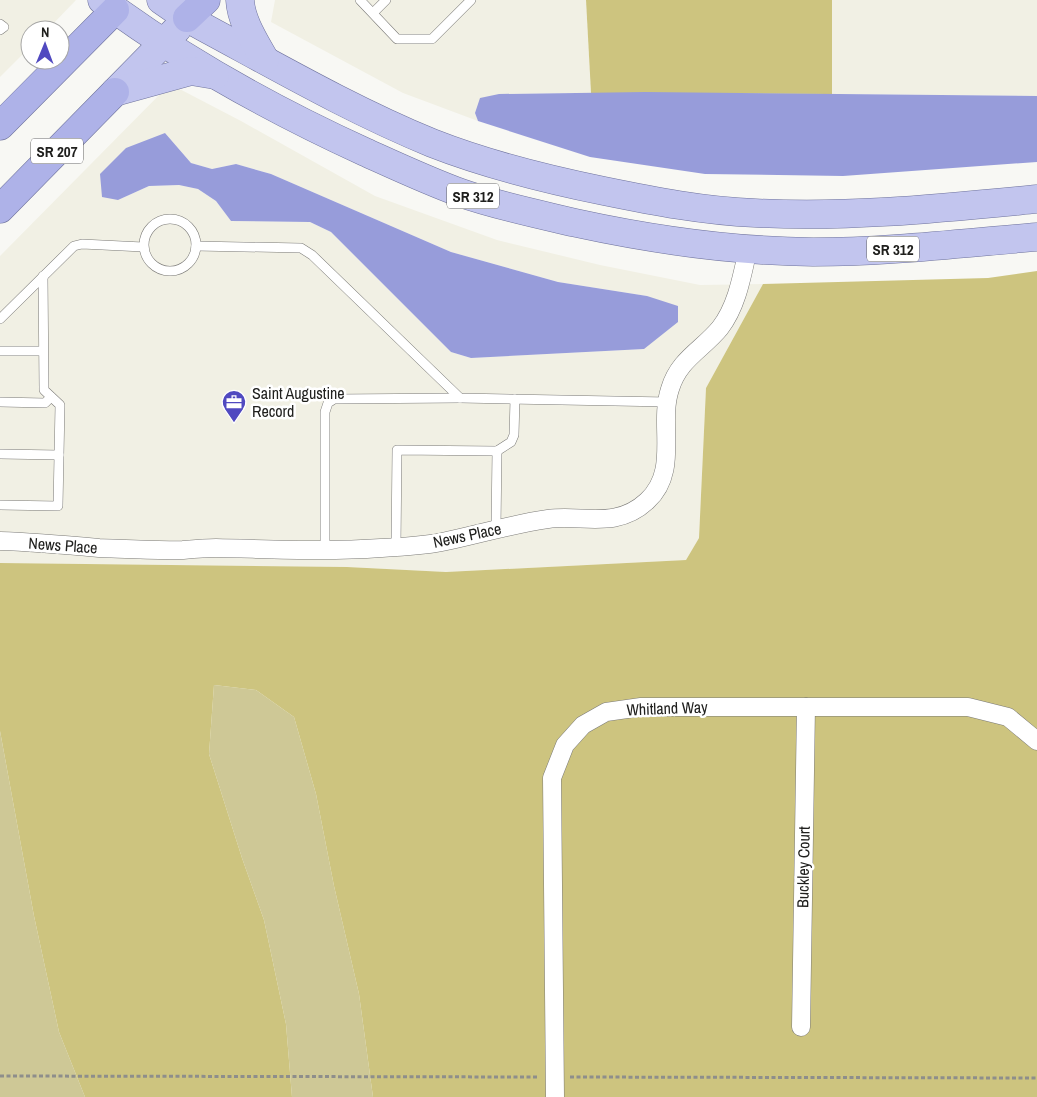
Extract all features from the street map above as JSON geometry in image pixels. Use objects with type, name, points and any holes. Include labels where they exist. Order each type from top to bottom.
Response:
[{"type":"highway","points":[[0,126],[114,3]]},
{"type":"highway","name":"SR 207","points":[[0,209],[115,92]]},
{"type":"main road","name":"SR 312","points":[[161,0],[197,9],[264,60],[376,118],[434,144],[496,166],[556,181],[684,206],[753,213],[815,214],[906,211],[1037,199]]},
{"type":"main road","points":[[240,0],[240,8],[264,60]]},
{"type":"main road","name":"SR 312","points":[[114,3],[164,42],[272,107],[326,134],[460,193],[533,214],[674,242],[748,249],[813,252],[883,249],[1037,237]]},
{"type":"main road","name":"SR 207","points":[[115,92],[197,9]]},
{"type":"main road","points":[[115,92],[191,71],[220,76]]},
{"type":"main road","points":[[748,249],[762,230],[773,227],[893,226],[906,211]]},
{"type":"street","name":"News Place","points":[[0,541],[66,544],[98,548],[181,550],[214,548],[325,550],[396,547],[441,542],[496,528],[550,518],[602,520],[634,510],[647,501],[657,488],[664,472],[669,390],[681,368],[696,349],[721,326],[735,302],[748,249]]},
{"type":"street","name":"Whitland Way","points":[[555,1097],[552,778],[565,745],[583,725],[606,712],[641,706],[968,707],[1008,717],[1037,741]]},
{"type":"street","name":"Buckley Court","points":[[801,1027],[806,707]]},
{"type":"lane","points":[[360,0],[397,39],[432,39],[471,0]]},
{"type":"lane","points":[[373,13],[386,0]]},
{"type":"lane","points":[[0,24],[4,27],[0,30]]},
{"type":"lane","points":[[169,219],[177,220],[191,230],[196,246],[190,262],[183,268],[166,271],[157,268],[150,262],[145,255],[143,247],[144,238],[153,224],[160,220],[169,219]]},
{"type":"lane","points":[[0,319],[74,246],[82,244],[143,247]]},
{"type":"lane","points":[[196,246],[302,248],[312,255],[460,398]]},
{"type":"lane","points":[[0,505],[58,506],[60,405],[44,390],[43,276]]},
{"type":"lane","points":[[0,350],[43,352]]},
{"type":"lane","points":[[0,402],[45,403],[51,396]]},
{"type":"lane","points":[[325,550],[325,412],[328,403],[334,399],[460,398],[668,402]]},
{"type":"lane","points":[[396,547],[397,450],[497,451],[511,442],[514,435],[515,399]]},
{"type":"lane","points":[[496,528],[497,451]]},
{"type":"lane","points":[[0,454],[59,455]]},
{"type":"path","points":[[0,1076],[1037,1078]]},
{"type":"shaded area","points":[[0,0],[76,0],[57,20],[20,20],[20,57],[0,77]]},
{"type":"shaded area","points":[[275,0],[586,0],[591,93],[499,94],[475,113],[478,121],[403,93],[271,22]]},
{"type":"shaded area","points":[[586,0],[832,0],[832,94],[591,93]]},
{"type":"shaded area","points":[[832,0],[1037,0],[1037,96],[832,94]]},
{"type":"shaded area","points":[[170,84],[241,121],[375,196],[497,240],[600,265],[700,285],[763,284],[706,388],[699,538],[686,560],[446,572],[347,567],[0,563],[0,256]],"holes":[[[165,133],[191,163],[212,169],[236,164],[271,174],[451,252],[558,282],[647,296],[644,349],[471,358],[451,352],[331,232],[310,222],[231,221],[216,201],[198,189],[179,185],[149,186],[118,200]]]},
{"type":"shaded area","points":[[1037,271],[1037,1097],[373,1097],[359,994],[334,886],[316,794],[294,717],[256,690],[214,685],[209,754],[264,920],[286,1024],[292,1097],[85,1097],[59,1032],[34,916],[0,731],[0,563],[347,567],[446,572],[686,560],[699,538],[706,388],[763,284],[988,278]]},
{"type":"shaded area","points":[[214,685],[256,690],[294,717],[316,794],[334,886],[359,994],[373,1097],[292,1097],[286,1024],[264,920],[209,754]]},
{"type":"shaded area","points":[[0,731],[34,916],[59,1032],[85,1097],[0,1097]]},
{"type":"water","points":[[645,92],[1037,96],[1037,162],[843,176],[705,174],[590,157],[478,121],[475,113],[480,98],[499,94]]},
{"type":"water","points":[[165,133],[191,163],[212,169],[236,164],[271,174],[451,252],[558,282],[647,296],[678,306],[678,322],[644,349],[471,358],[451,352],[331,232],[310,222],[231,221],[216,201],[198,189],[179,185],[149,186],[118,200],[102,197],[100,174],[126,148]]},
{"type":"place","name":"Saint Augustine Record","points":[[234,423]]}]
